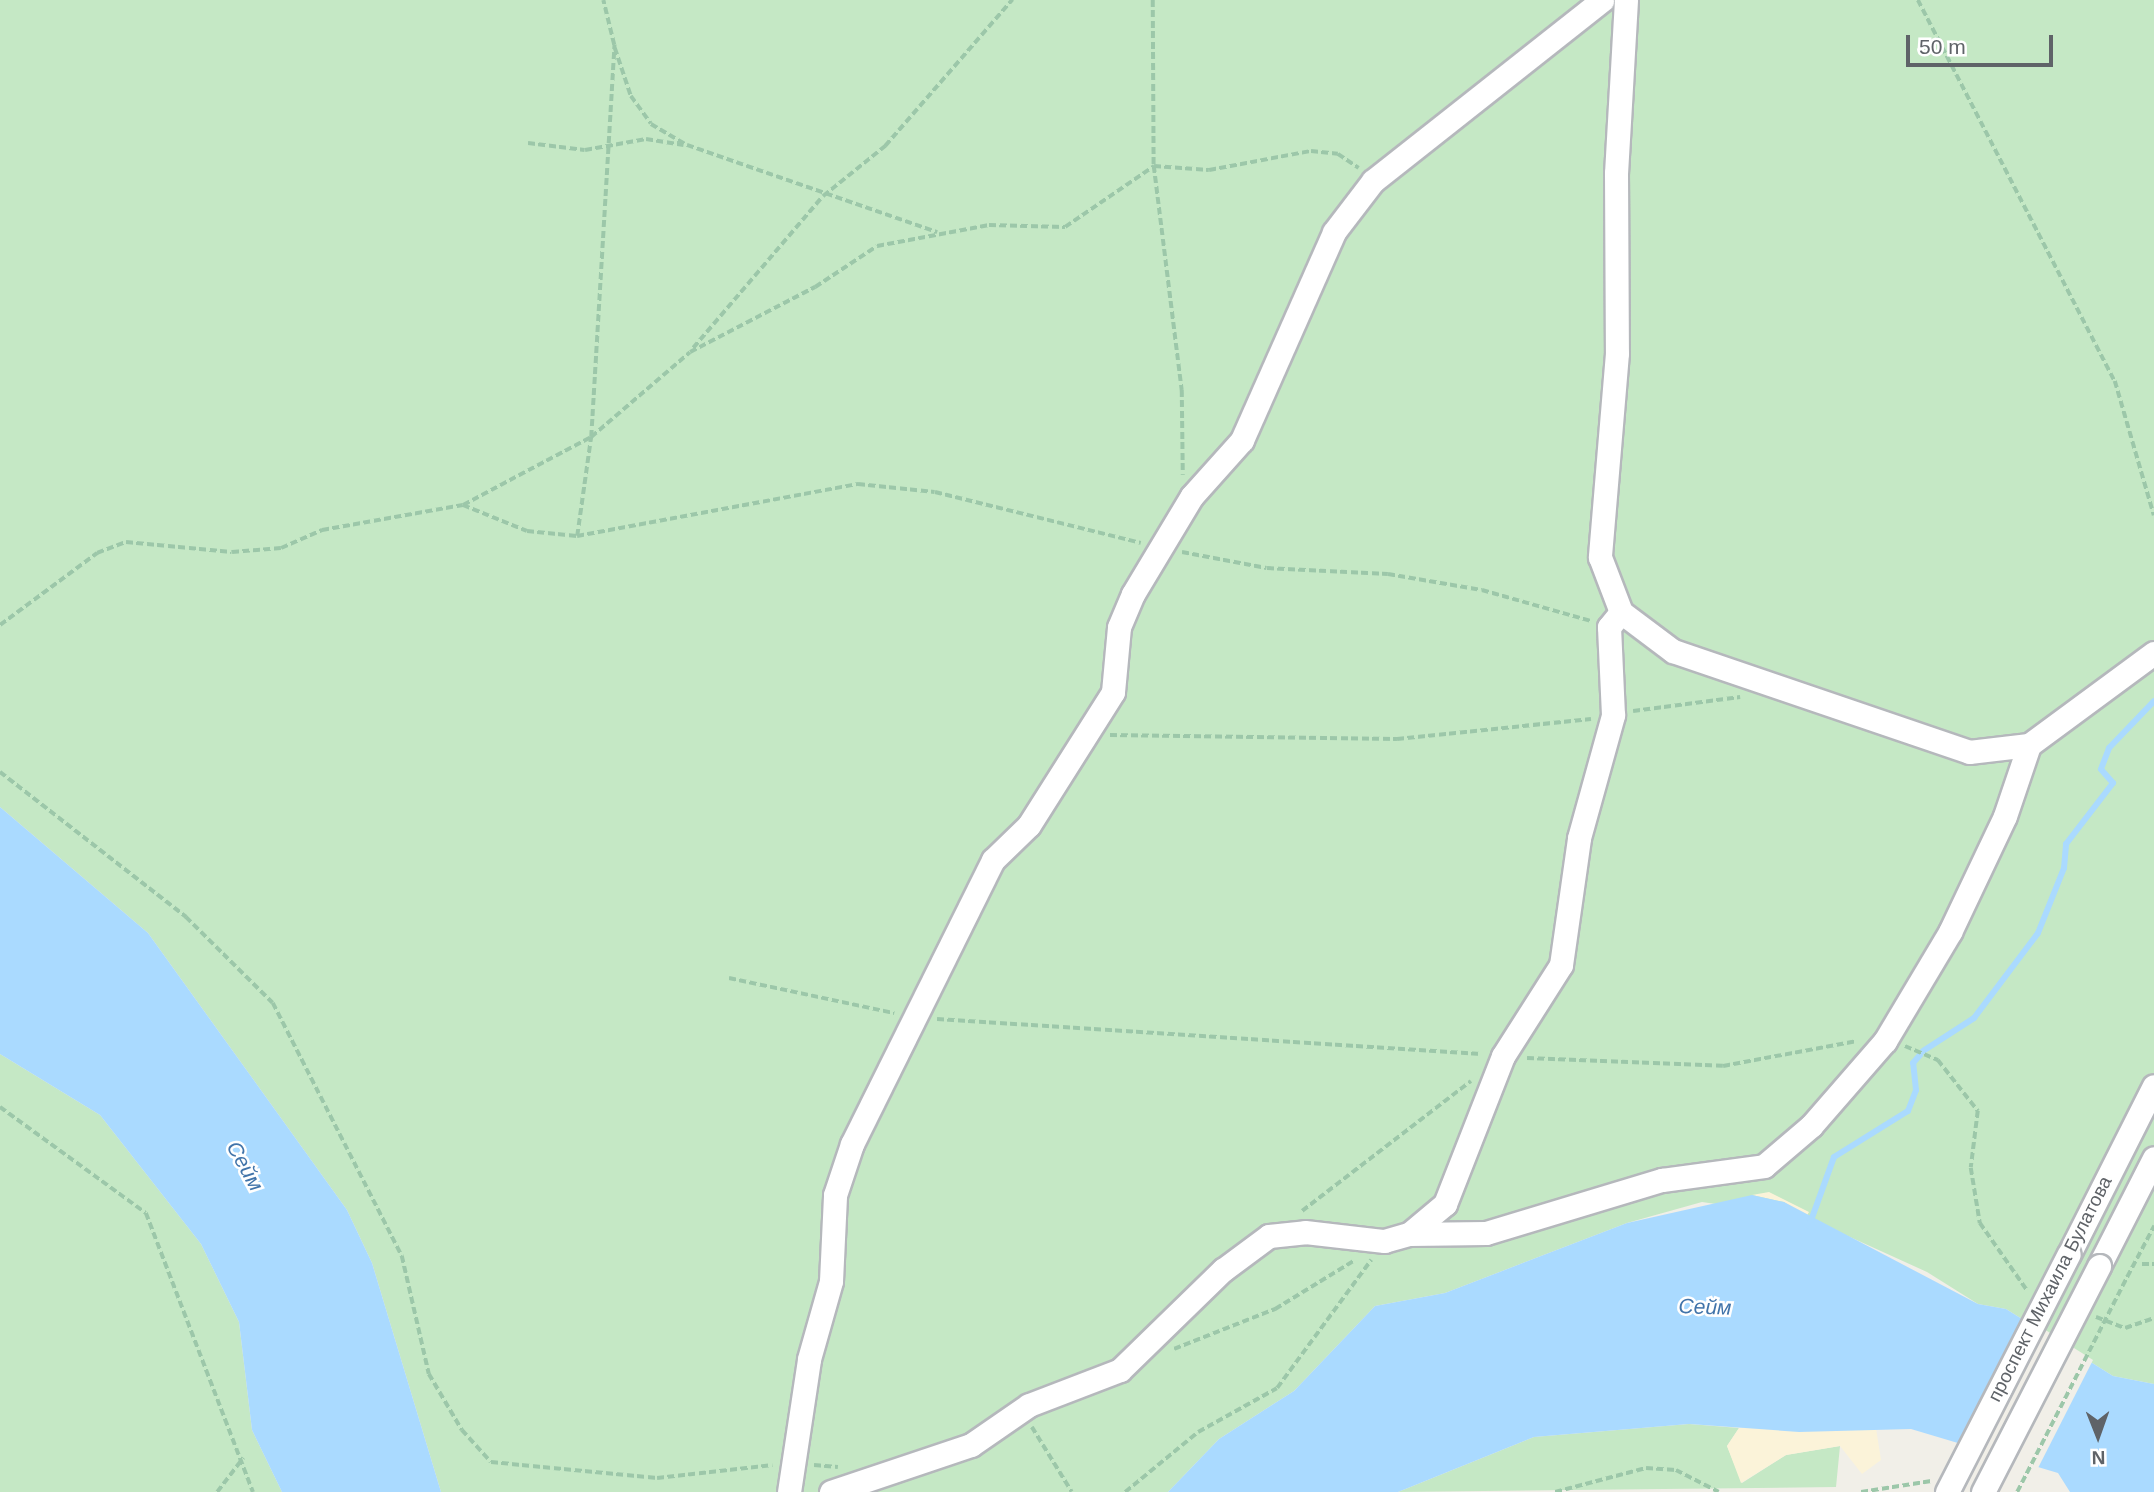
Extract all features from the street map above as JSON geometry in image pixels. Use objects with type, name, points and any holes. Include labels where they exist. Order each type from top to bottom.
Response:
[{"type":"street","points":[[789,1492],[808,1359],[831,1281],[835,1195],[852,1144],[993,860],[1029,825],[1113,692],[1124,616],[1192,496],[1242,440],[1334,232],[1374,180],[1602,0]]},
{"type":"street","points":[[1409,1234],[1445,1204],[1503,1056],[1561,965],[1579,838],[1613,715],[1615,620],[1600,557],[1617,353],[1616,173],[1626,0]]},
{"type":"street","points":[[1615,620],[1673,651],[1813,702],[1969,752],[2029,745],[2154,653]]},
{"type":"street","points":[[831,1492],[971,1445],[1011,1417],[1120,1370],[1223,1270],[1269,1236],[1306,1231],[1384,1241],[1409,1234],[1486,1233],[1662,1180],[1764,1166],[1811,1126],[1885,1041],[1950,932],[2005,816],[2029,745]]},
{"type":"street","name":"проспект Михаила Булатова","points":[[1947,1492],[2154,1086]]},
{"type":"street","name":"проспект Михаила Булатова","points":[[1983,1492],[2154,1158]]},
{"type":"path","points":[[603,0],[631,96],[651,124],[687,145],[823,195],[939,232]]},
{"type":"path","points":[[0,625],[97,553],[127,542],[232,552],[281,548],[322,530],[463,505],[591,437],[690,352],[823,195],[885,146],[1012,0]]},
{"type":"path","points":[[1153,0],[1154,166],[1182,390],[1181,470],[1192,496]]},
{"type":"path","points":[[1918,0],[2115,381],[2154,515]]},
{"type":"path","points":[[577,536],[591,437],[614,45]]},
{"type":"path","points":[[528,143],[608,148],[646,139],[687,145]]},
{"type":"path","points":[[690,352],[815,287],[877,246],[939,232],[989,225],[1065,227],[1154,166],[1209,170],[1311,151],[1338,154],[1374,180]]},
{"type":"path","points":[[463,505],[527,531],[577,536],[858,484],[935,492],[1163,548],[1267,568],[1388,574],[1482,590],[1615,620]]},
{"type":"path","points":[[1087,735],[1397,739],[1539,729],[1613,715],[1753,696]]},
{"type":"path","points":[[0,772],[186,917],[272,1003],[402,1256],[429,1374],[462,1430],[491,1462],[657,1478],[794,1462],[844,1468]]},
{"type":"path","points":[[729,978],[914,1017],[1503,1056]]},
{"type":"path","points":[[1269,1236],[1503,1056]]},
{"type":"path","points":[[0,1107],[146,1213],[243,1458],[253,1492]]},
{"type":"path","points":[[2017,1492],[2154,1226]]},
{"type":"path","points":[[1171,1350],[1275,1309],[1384,1241]]},
{"type":"path","points":[[1125,1492],[1198,1432],[1277,1388],[1384,1241]]},
{"type":"path","points":[[2142,1264],[2154,1264]]},
{"type":"path","points":[[2125,1328],[2154,1318]]},
{"type":"path","points":[[1011,1417],[1032,1427],[1072,1492]]},
{"type":"path","points":[[217,1492],[243,1458]]},
{"type":"path","points":[[1555,1492],[1646,1468],[1676,1470],[1719,1492]]},
{"type":"path","points":[[1861,1492],[1919,1479]]},
{"type":"green space","points":[[0,0],[2154,0],[2154,1384],[2113,1376],[2006,1309],[1978,1304],[1927,1272],[1806,1217],[1702,1202],[1627,1223],[1445,1293],[1375,1306],[1294,1391],[1219,1439],[1168,1492],[441,1492],[372,1263],[347,1210],[148,933],[0,807]]},
{"type":"green space","points":[[0,1054],[100,1115],[201,1244],[239,1322],[252,1430],[282,1492],[0,1492]]},
{"type":"green space","points":[[1689,1424],[1739,1428],[1727,1446],[1742,1483],[1786,1455],[1840,1446],[1836,1487],[1398,1492],[1534,1437]]},
{"type":"sand","points":[[1769,1192],[1809,1212],[1806,1217],[1784,1202],[1752,1195]]},
{"type":"sand","points":[[1739,1428],[1876,1428],[1881,1460],[1862,1474],[1840,1446],[1786,1455],[1741,1483],[1727,1446]]},
{"type":"water","name":"Сейм","points":[[0,807],[148,933],[347,1210],[372,1263],[441,1492],[282,1492],[252,1430],[239,1322],[201,1244],[100,1115],[0,1054]]},
{"type":"water","name":"Сейм","points":[[1752,1195],[1784,1202],[1978,1304],[2006,1309],[2113,1376],[2154,1384],[2154,1492],[2070,1492],[2058,1473],[1911,1429],[1799,1432],[1689,1424],[1534,1437],[1398,1492],[1168,1492],[1219,1439],[1294,1391],[1375,1306],[1445,1293],[1627,1223]]},
{"type":"pier","points":[[2025,1317],[2093,1360],[2037,1470],[1957,1448]]},
{"type":"waterway","points":[[1923,1051],[1974,1018],[2038,933],[2064,868],[2066,844],[2113,783],[2101,769],[2109,748],[2154,701]]},
{"type":"waterway","points":[[1809,1226],[1834,1157],[1908,1111],[1916,1090],[1913,1063],[1920,1055]]}]
